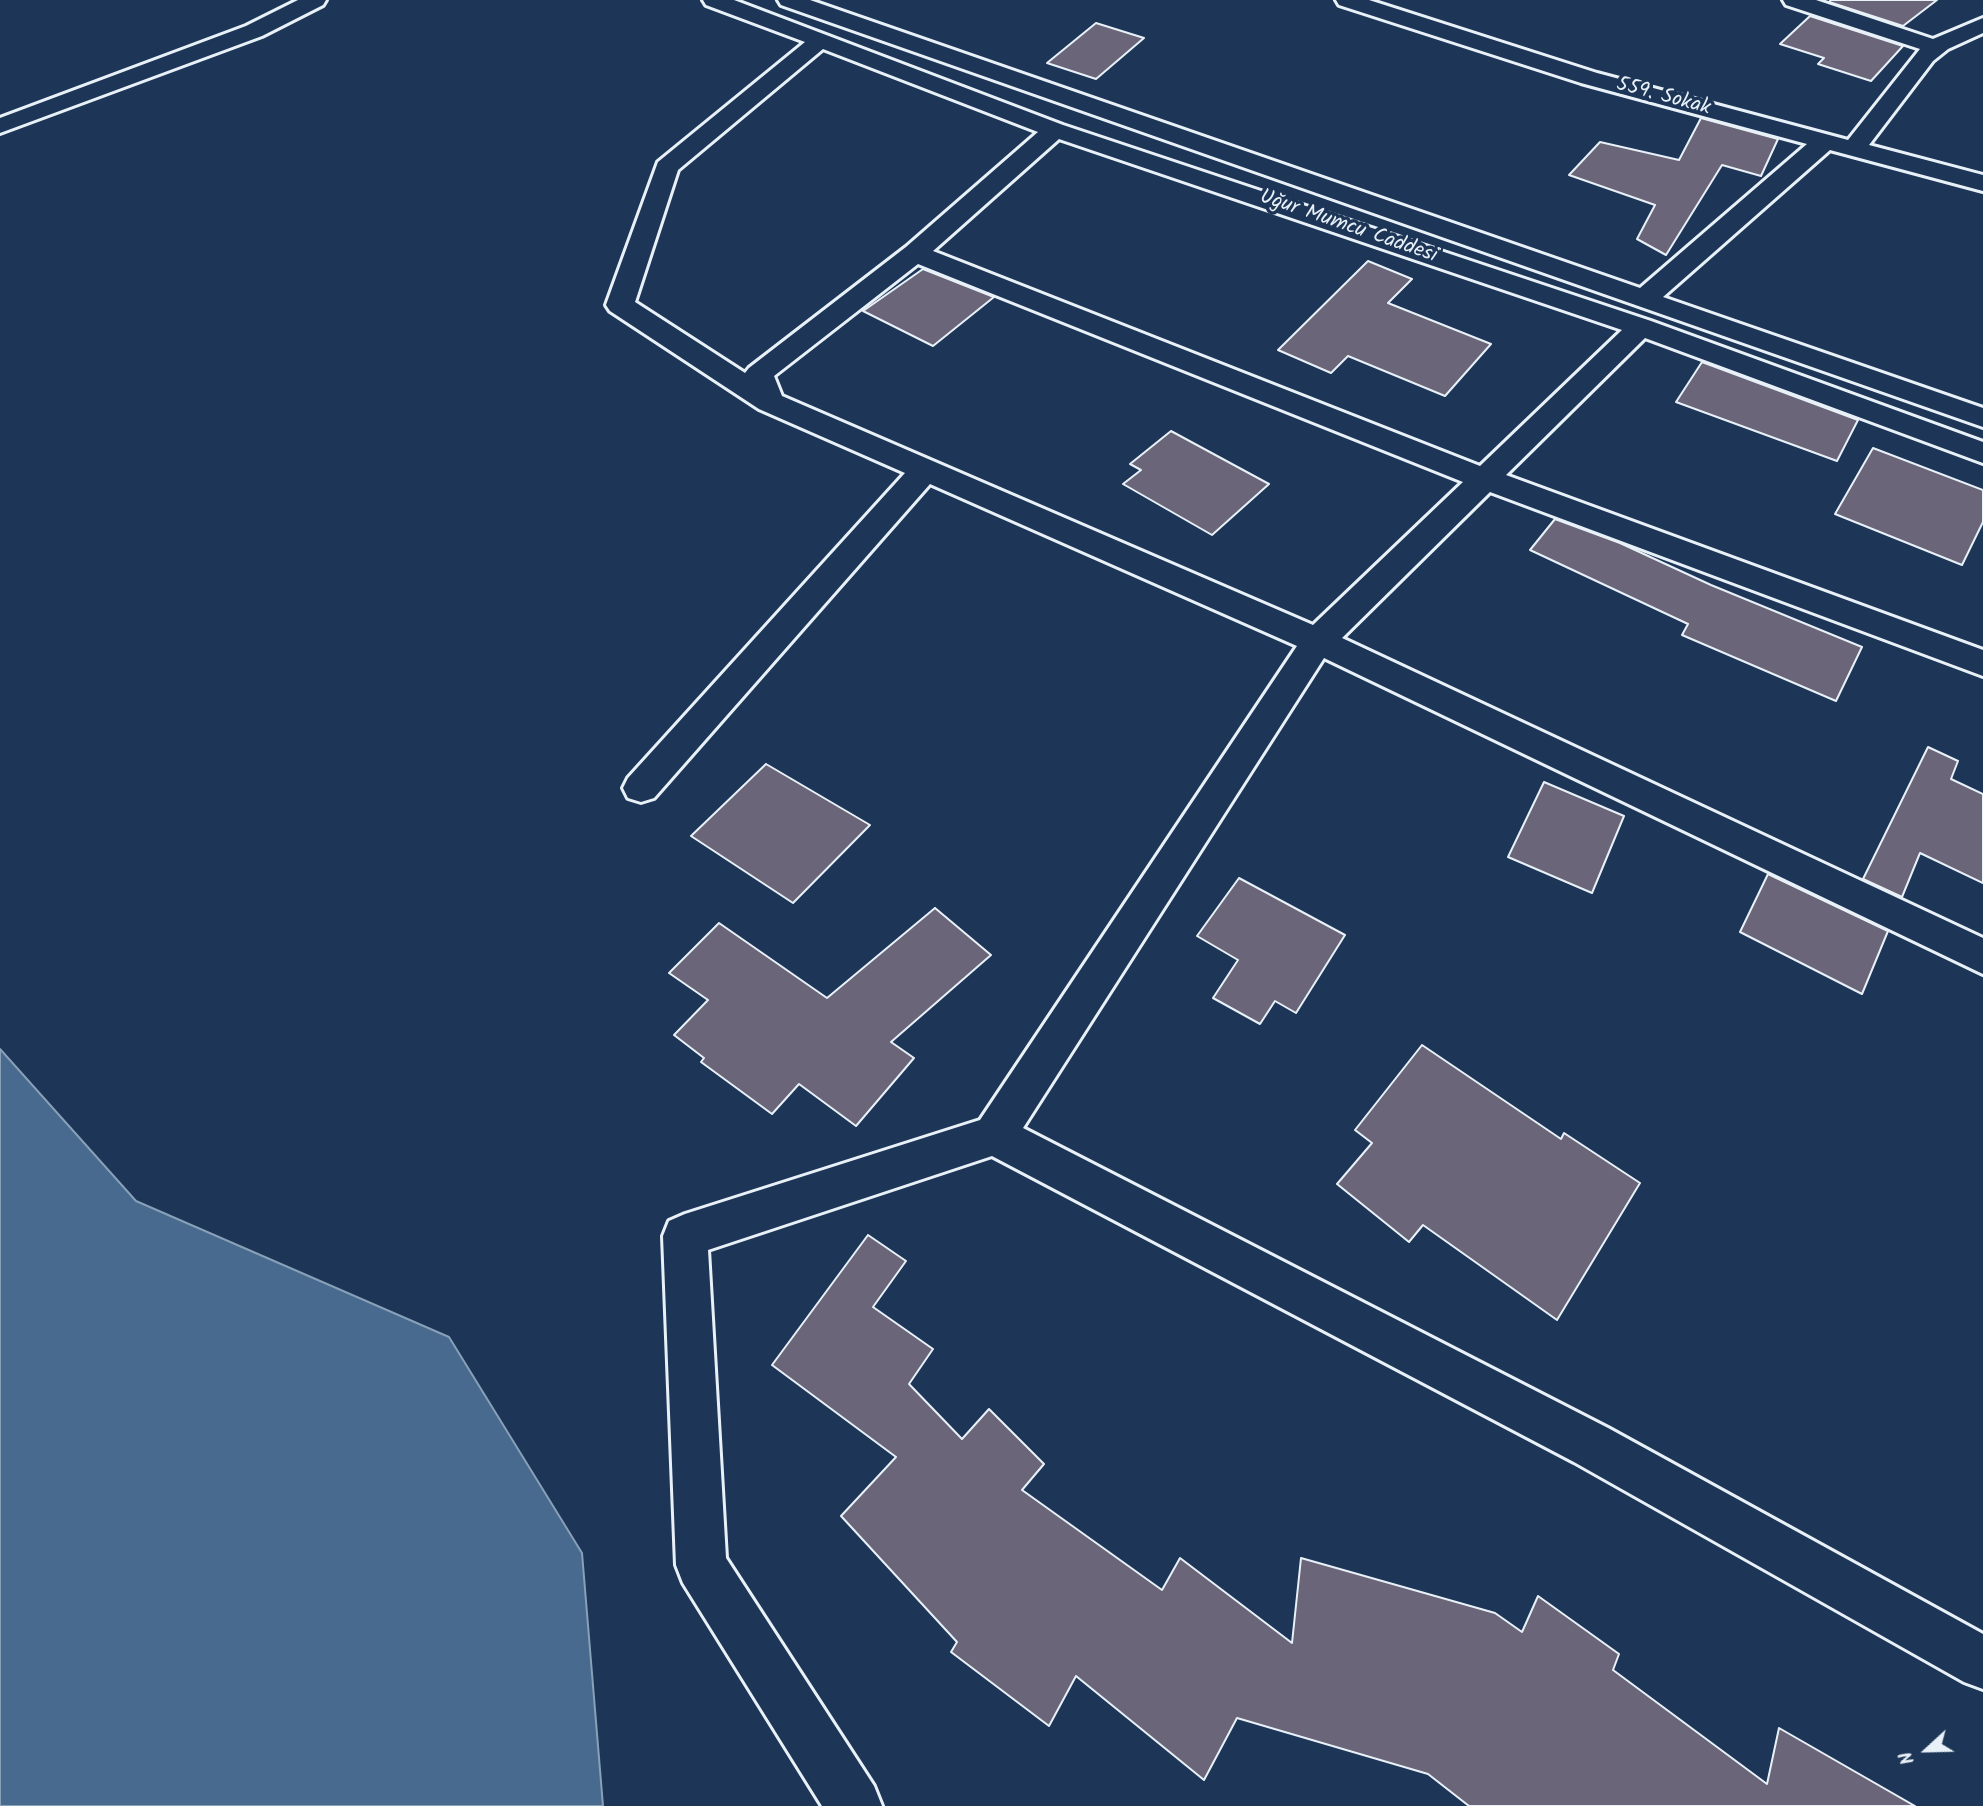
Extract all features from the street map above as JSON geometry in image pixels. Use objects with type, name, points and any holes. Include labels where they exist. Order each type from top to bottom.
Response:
[{"type":"street","points":[[0,125],[254,31],[315,0]]},
{"type":"street","name":"Uğur Mumcu Caddesi","points":[[714,0],[1055,130],[1983,418]]},
{"type":"street","name":"Uğur Mumcu Caddesi","points":[[789,0],[1642,313],[1983,453]]},
{"type":"street","name":"559. Sokak","points":[[1347,0],[1589,78],[1983,183]]},
{"type":"street","points":[[1794,0],[1936,47]]},
{"type":"street","points":[[1854,148],[1913,69],[1936,47],[1983,25]]},
{"type":"street","points":[[820,41],[667,167],[620,305],[769,402],[1318,641],[1983,957]]},
{"type":"street","points":[[769,402],[759,374],[915,253],[1055,130]]},
{"type":"street","points":[[853,1806],[701,1565],[685,1236],[994,1135],[1318,641],[1483,478],[1642,313],[1826,140]]},
{"type":"street","points":[[915,253],[1483,478],[1983,663]]},
{"type":"street","points":[[641,788],[924,471]]},
{"type":"street","points":[[994,1135],[1591,1444],[1983,1663]]},
{"type":"water","points":[[0,1049],[136,1201],[449,1337],[582,1553],[603,1806],[0,1806]]},
{"type":"building","points":[[1937,0],[1903,26],[1829,2]]},
{"type":"building","points":[[1810,16],[1903,46],[1871,81],[1818,64],[1824,58],[1780,44]]},
{"type":"building","points":[[1096,23],[1144,38],[1096,79],[1047,63]]},
{"type":"building","points":[[1701,118],[1778,139],[1761,176],[1722,165],[1666,255],[1637,239],[1655,205],[1569,175],[1600,142],[1679,160]]},
{"type":"building","points":[[1368,261],[1412,279],[1388,303],[1491,344],[1445,396],[1348,356],[1331,373],[1278,350]]},
{"type":"building","points":[[923,269],[994,297],[933,346],[863,311]]},
{"type":"building","points":[[1702,362],[1858,420],[1837,461],[1676,402]]},
{"type":"building","points":[[1171,431],[1269,484],[1212,535],[1123,484],[1141,470],[1130,464]]},
{"type":"building","points":[[1873,448],[1983,490],[1983,522],[1962,565],[1835,514]]},
{"type":"building","points":[[1555,519],[1620,543],[1711,585],[1862,647],[1836,701],[1682,635],[1688,624],[1530,550]]},
{"type":"building","points":[[1928,747],[1958,761],[1951,779],[1983,794],[1983,883],[1920,853],[1902,897],[1863,879]]},
{"type":"building","points":[[766,764],[870,825],[793,903],[691,836]]},
{"type":"building","points":[[1544,782],[1624,816],[1592,893],[1508,857]]},
{"type":"building","points":[[1768,874],[1888,931],[1862,994],[1740,932]]},
{"type":"building","points":[[1239,878],[1345,935],[1296,1013],[1275,1001],[1260,1024],[1213,998],[1238,960],[1197,936]]},
{"type":"building","points":[[935,908],[991,955],[891,1042],[914,1058],[856,1126],[799,1084],[772,1114],[701,1062],[704,1058],[674,1035],[708,1000],[669,973],[719,923],[827,998]]},
{"type":"building","points":[[1422,1045],[1561,1139],[1564,1133],[1640,1183],[1557,1320],[1423,1225],[1409,1242],[1337,1184],[1372,1143],[1355,1130]]},
{"type":"building","points":[[868,1235],[906,1261],[873,1307],[933,1349],[909,1384],[962,1439],[989,1409],[1044,1464],[1022,1490],[1162,1590],[1180,1558],[1292,1643],[1301,1558],[1495,1613],[1522,1632],[1538,1596],[1619,1654],[1613,1670],[1767,1784],[1779,1728],[1915,1806],[1469,1806],[1428,1774],[1237,1718],[1204,1780],[1076,1676],[1049,1726],[951,1652],[957,1642],[841,1516],[896,1457],[772,1365]]}]
